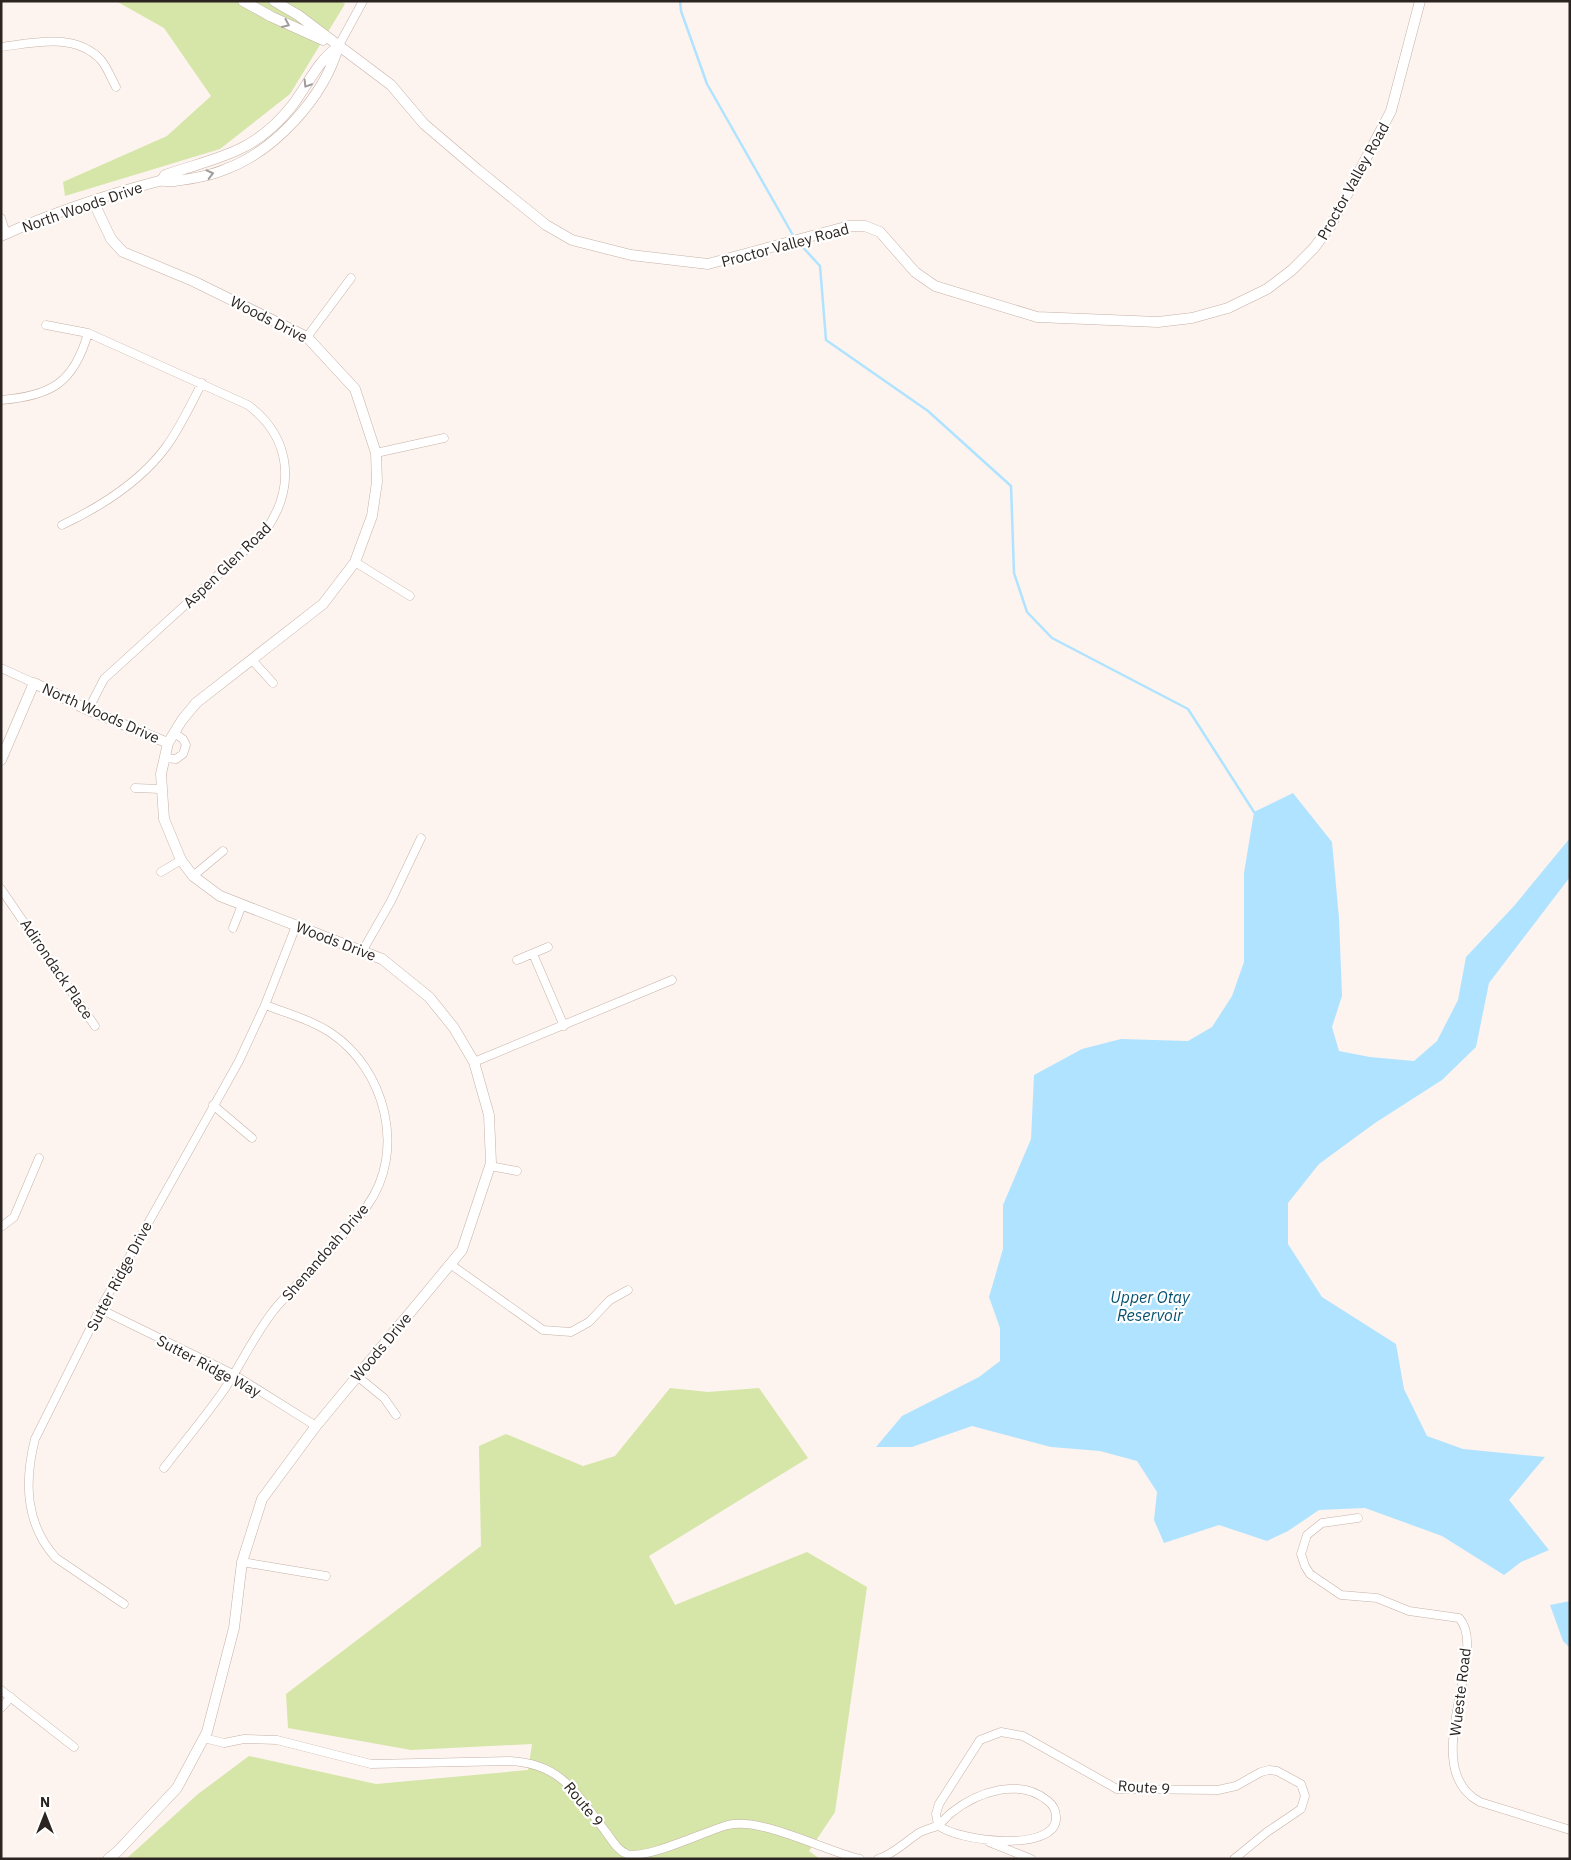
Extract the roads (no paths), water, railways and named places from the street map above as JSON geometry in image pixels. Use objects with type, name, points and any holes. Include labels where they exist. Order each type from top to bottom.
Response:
[{"type":"street","name":"Proctor Valley Road","points":[[243,1],[272,17],[338,47]]},
{"type":"street","name":"Proctor Valley Road","points":[[274,1],[298,15],[338,47],[391,85],[424,124],[546,225],[562,235],[583,244],[631,255],[708,264],[849,226],[865,226],[885,236],[921,277],[949,291],[1037,317],[1153,323],[1204,316],[1241,303],[1280,280],[1319,243],[1338,214],[1386,123],[1399,83],[1420,1]]},
{"type":"street","name":"North Woods Drive","points":[[4,235],[93,201],[162,180],[165,175],[231,155],[257,139],[289,109],[326,55],[338,47],[363,1]]},
{"type":"street","points":[[1,48],[42,41],[62,42],[84,48],[103,62],[116,87]]},
{"type":"street","name":"Woods Drive","points":[[93,201],[111,239],[123,252],[193,281],[307,336],[355,389],[376,453],[377,482],[372,516],[355,562],[323,604],[196,703],[168,743],[160,789],[164,820],[181,860],[193,876],[220,896],[242,906],[363,950],[382,959],[429,997],[454,1028],[474,1062],[489,1115],[490,1166],[462,1250],[316,1426],[262,1498],[242,1562],[234,1628],[204,1738],[177,1788],[118,1851],[108,1859]]},
{"type":"street","points":[[1,218],[4,235]]},
{"type":"street","points":[[307,336],[351,278]]},
{"type":"street","name":"Aspen Glen Road","points":[[46,325],[88,333],[248,405],[262,417],[274,432],[281,448],[285,468],[285,489],[281,504],[264,534],[104,679],[88,710]]},
{"type":"street","points":[[1,400],[36,396],[58,383],[75,366],[84,348],[88,333]]},
{"type":"street","points":[[62,525],[90,512],[150,466],[170,441],[202,383]]},
{"type":"street","points":[[376,453],[444,438]]},
{"type":"street","points":[[355,562],[410,596]]},
{"type":"street","points":[[252,660],[273,683]]},
{"type":"street","points":[[1,668],[34,683],[1,760]]},
{"type":"street","name":"North Woods Drive","points":[[34,683],[88,710],[168,743]]},
{"type":"street","points":[[164,758],[176,759],[183,754],[186,745],[183,739],[174,733]]},
{"type":"street","points":[[135,788],[160,789]]},
{"type":"street","points":[[363,950],[391,901],[421,838]]},
{"type":"street","points":[[193,876],[223,851]]},
{"type":"street","points":[[161,872],[181,860]]},
{"type":"street","name":"Adirondack Place","points":[[1,888],[95,1026]]},
{"type":"street","points":[[233,928],[242,906]]},
{"type":"street","name":"Sutter Ridge Drive","points":[[124,1604],[56,1558],[38,1532],[28,1496],[28,1472],[35,1439],[100,1310],[238,1061],[265,1005],[296,926]]},
{"type":"street","points":[[517,960],[548,948]]},
{"type":"street","points":[[533,954],[564,1026]]},
{"type":"street","points":[[474,1062],[672,980]]},
{"type":"street","name":"Shenandoah Drive","points":[[164,1468],[224,1389],[273,1311],[367,1206],[381,1179],[387,1150],[387,1125],[382,1100],[371,1076],[358,1056],[341,1040],[321,1027],[265,1005]]},
{"type":"street","points":[[212,1106],[252,1138]]},
{"type":"street","points":[[1,1227],[14,1217],[39,1158]]},
{"type":"street","points":[[490,1166],[517,1171]]},
{"type":"street","points":[[450,1264],[543,1330],[571,1332],[589,1322],[610,1300],[628,1290]]},
{"type":"street","name":"Sutter Ridge Way","points":[[100,1310],[233,1374],[316,1426]]},
{"type":"street","points":[[357,1376],[384,1398],[396,1415]]},
{"type":"street","name":"Wueste Road","points":[[1358,1518],[1322,1523],[1311,1530],[1304,1540],[1301,1554],[1307,1570],[1341,1595],[1376,1598],[1409,1611],[1460,1618],[1464,1624],[1467,1647],[1454,1743],[1454,1763],[1461,1785],[1480,1802],[1570,1830]]},
{"type":"street","points":[[242,1562],[326,1576]]},
{"type":"street","points":[[1,1690],[74,1747]]},
{"type":"street","points":[[1,1708],[11,1697]]},
{"type":"street","name":"Route 9","points":[[938,1826],[936,1814],[940,1804],[980,1740],[1001,1732],[1023,1736],[1117,1789],[1218,1790],[1236,1786],[1261,1772],[1269,1770],[1277,1771],[1302,1784],[1305,1796],[1301,1809],[1267,1832],[1234,1859]]},
{"type":"street","name":"Route 9","points":[[204,1738],[224,1743],[244,1739],[276,1740],[371,1764],[510,1761],[530,1763],[547,1769],[565,1780],[618,1847],[632,1856],[646,1854],[728,1825],[744,1824],[763,1827],[860,1859]]},
{"type":"street","points":[[878,1859],[892,1852],[919,1833],[938,1826],[951,1813],[973,1800],[1012,1788],[1033,1790],[1048,1800],[1054,1807],[1056,1824],[1043,1834],[1020,1840],[987,1841],[946,1832],[938,1826]]},
{"type":"street","points":[[987,1841],[994,1846],[1031,1859]]},
{"type":"water","name":"Upper Otay Reservoir","points":[[1293,793],[1332,842],[1339,918],[1342,996],[1332,1027],[1339,1051],[1370,1057],[1414,1061],[1437,1041],[1458,1000],[1466,957],[1514,906],[1570,838],[1570,877],[1489,983],[1476,1047],[1442,1080],[1375,1123],[1319,1164],[1288,1203],[1288,1244],[1322,1297],[1396,1344],[1404,1389],[1427,1436],[1463,1449],[1545,1457],[1509,1500],[1549,1550],[1521,1562],[1504,1575],[1442,1536],[1365,1508],[1319,1510],[1288,1531],[1267,1541],[1219,1525],[1164,1543],[1154,1520],[1157,1492],[1137,1461],[1100,1451],[1051,1447],[972,1426],[912,1447],[876,1447],[902,1416],[979,1377],[1000,1361],[1000,1328],[989,1297],[1003,1249],[1003,1205],[1031,1139],[1034,1075],[1082,1049],[1121,1039],[1188,1041],[1212,1027],[1232,996],[1244,962],[1244,873],[1254,812]]},
{"type":"water","points":[[1570,1601],[1570,1648],[1563,1641],[1550,1605]]},
{"type":"waterway","points":[[680,1],[681,11],[707,84],[794,237]]},
{"type":"waterway","points":[[799,243],[820,266],[826,340],[928,411],[1011,486],[1014,573],[1027,612],[1052,638],[1188,709],[1254,812]]}]
